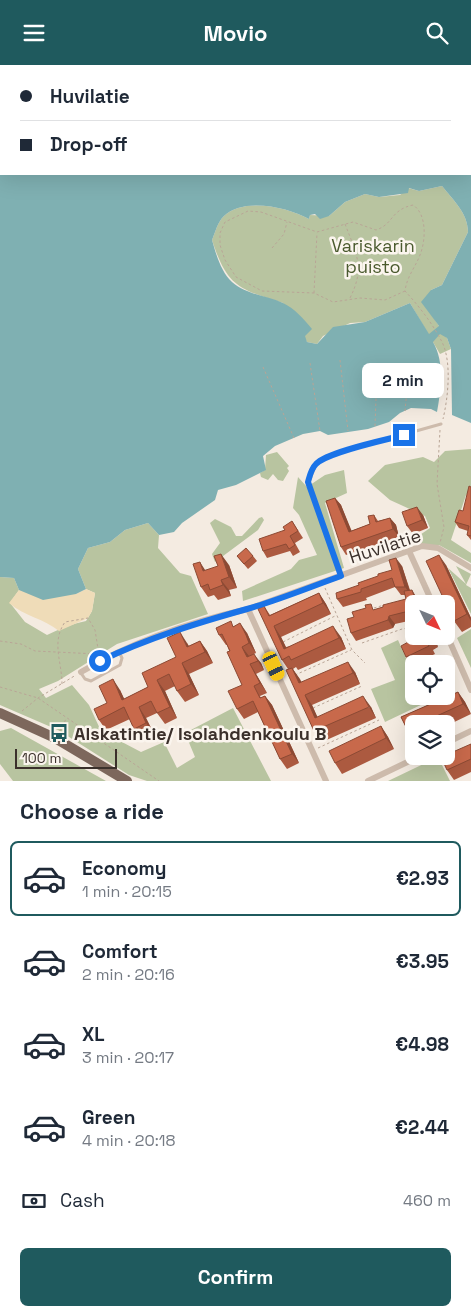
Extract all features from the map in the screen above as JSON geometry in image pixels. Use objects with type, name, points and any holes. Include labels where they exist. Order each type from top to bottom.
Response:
[{"type":"main road","points":[[0,713],[63,743],[123,780]]},
{"type":"street","name":"Huvilatie","points":[[81,673],[119,652],[196,622],[248,609],[422,547],[438,548],[471,569]]},
{"type":"street","points":[[410,551],[429,595]]},
{"type":"street","points":[[248,609],[326,781]]},
{"type":"street","points":[[451,645],[471,690]]},
{"type":"street","points":[[455,739],[471,731]]},
{"type":"street","points":[[368,781],[405,763]]},
{"type":"lane","points":[[341,576],[308,482],[316,464],[327,457],[441,424]]},
{"type":"lane","points":[[81,673],[85,679],[91,681],[120,665],[122,658],[119,652]]},
{"type":"path","points":[[413,205],[420,209],[423,215],[422,246],[420,255],[409,274],[405,291],[385,300],[349,299],[333,302],[314,293],[262,291],[236,277],[225,260],[220,245],[220,233],[226,222],[232,217],[248,211],[261,212],[317,232],[353,222],[376,230],[386,225],[401,207],[413,205]]},
{"type":"path","points":[[272,248],[284,234],[288,221]]},
{"type":"path","points":[[345,223],[360,269],[358,282],[349,299]]},
{"type":"path","points":[[314,293],[317,232]]},
{"type":"path","points":[[405,291],[442,342],[445,353],[447,378],[444,418],[441,424],[437,484],[444,527],[438,548]]},
{"type":"path","points":[[340,360],[348,431]]},
{"type":"path","points":[[310,363],[320,431]]},
{"type":"path","points":[[263,367],[294,438]]},
{"type":"path","points":[[405,411],[409,369]]},
{"type":"path","points":[[375,426],[376,372]]},
{"type":"path","points":[[323,583],[352,650],[365,663]]},
{"type":"path","points":[[369,609],[387,604]]},
{"type":"path","points":[[279,643],[336,615]]},
{"type":"path","points":[[0,641],[21,644],[35,651],[57,653],[98,654],[95,630],[88,618],[65,622],[59,631],[57,653],[62,671],[62,684]]},
{"type":"path","points":[[362,643],[405,628]]},
{"type":"path","points":[[294,676],[352,650]]},
{"type":"path","points":[[22,711],[38,697],[81,673]]},
{"type":"path","points":[[310,709],[362,686]]},
{"type":"path","points":[[0,687],[38,697],[67,719],[159,781]]},
{"type":"path","points":[[58,733],[67,719]]},
{"type":"path","points":[[313,751],[378,720]]},
{"type":"green space","name":"Variskarin puisto","points":[[442,186],[463,213],[468,232],[442,285],[431,290],[435,320],[447,338],[451,349],[440,354],[410,303],[365,322],[350,323],[323,336],[317,344],[307,342],[283,303],[245,289],[229,276],[223,267],[212,240],[222,218],[232,210],[242,207],[254,205],[278,208],[309,219],[310,215],[329,216],[345,202],[365,194],[379,197],[400,195],[408,188],[419,191]]},
{"type":"green space","points":[[471,449],[471,491],[466,495],[451,540],[471,553],[471,563],[439,545],[419,545],[414,539],[430,528],[425,516],[390,500],[368,481],[385,465],[423,457],[434,462],[445,451]]},
{"type":"green space","points":[[277,452],[289,466],[287,468],[289,471],[283,481],[278,480],[273,474],[268,480],[261,477],[260,473],[265,470],[266,455]]},
{"type":"green space","points":[[344,470],[347,493],[325,503],[344,568],[243,601],[242,591],[291,569],[299,560],[317,555],[299,515],[293,508],[298,477],[307,487],[325,475]]},
{"type":"green space","points":[[262,517],[264,520],[258,530],[215,562],[212,554],[220,543],[210,523],[215,519],[231,527],[236,536],[242,536]]},
{"type":"green space","points":[[148,523],[159,535],[158,548],[180,573],[191,576],[208,614],[117,644],[58,681],[39,689],[46,698],[72,685],[89,705],[101,731],[141,752],[164,742],[177,768],[195,757],[185,733],[233,708],[271,781],[147,781],[129,775],[58,730],[0,705],[0,577],[14,578],[19,590],[10,603],[25,622],[47,635],[86,621],[92,611],[95,593],[86,589],[78,569],[88,548],[110,542],[125,530]]},
{"type":"green space","points":[[456,566],[471,574],[466,585],[471,588],[471,614],[448,568],[466,584]]},
{"type":"green space","points":[[471,629],[471,668],[457,638]]},
{"type":"green space","points":[[398,640],[405,656],[405,705],[421,705],[385,722],[371,689],[395,680],[381,648]]},
{"type":"green space","points":[[11,728],[106,781],[13,781],[0,764],[0,731]]},
{"type":"green space","points":[[421,765],[442,765],[450,781],[388,781]]},
{"type":"sand","points":[[86,589],[95,593],[92,611],[88,618],[59,631],[9,603],[19,590],[76,594]]},
{"type":"water","points":[[0,175],[471,175],[471,423],[452,415],[451,349],[447,338],[440,334],[433,342],[441,367],[441,385],[437,412],[431,409],[411,408],[400,413],[389,422],[368,429],[328,435],[320,431],[303,434],[275,446],[263,456],[266,470],[236,485],[218,490],[215,500],[182,523],[174,532],[159,535],[148,523],[125,530],[110,542],[88,548],[78,569],[86,589],[76,594],[43,600],[19,590],[14,578],[0,577]],"holes":[[[442,186],[463,213],[468,232],[442,285],[431,290],[421,302],[439,326],[429,334],[410,303],[365,322],[333,327],[317,344],[307,342],[305,336],[312,329],[295,311],[277,300],[244,290],[228,278],[219,263],[212,240],[218,224],[224,216],[232,210],[254,205],[290,211],[309,219],[310,215],[315,214],[320,219],[329,216],[345,202],[365,194],[379,197],[408,193],[409,188],[419,191]]]},
{"type":"building","points":[[469,486],[471,487],[471,536],[467,535],[469,526],[455,522],[459,510],[463,511]]},
{"type":"building","points":[[335,498],[349,532],[370,524],[368,516],[374,515],[376,522],[390,518],[393,529],[341,547],[326,501]]},
{"type":"building","points":[[417,507],[422,520],[407,526],[402,512]]},
{"type":"building","points":[[292,521],[298,531],[290,536],[295,545],[289,549],[286,544],[263,551],[259,539],[285,530],[283,527]]},
{"type":"building","points":[[246,548],[253,556],[244,564],[237,556]]},
{"type":"building","points":[[221,554],[229,577],[221,580],[223,585],[210,590],[208,584],[201,587],[193,564],[200,562],[203,571],[218,566],[214,556]]},
{"type":"building","points":[[439,555],[467,614],[455,620],[455,595],[442,595],[426,561]]},
{"type":"building","points":[[396,558],[405,587],[395,587],[392,578],[361,589],[361,592],[337,599],[336,593],[359,585],[358,583],[378,576],[378,574],[392,570],[389,560]]},
{"type":"building","points":[[412,590],[414,595],[405,595],[404,591]]},
{"type":"building","points":[[319,593],[323,603],[274,626],[284,649],[333,626],[339,638],[291,660],[289,656],[282,660],[258,609],[264,606],[269,616]]},
{"type":"building","points":[[405,599],[405,612],[389,616],[388,620],[351,633],[347,619],[354,617],[352,612],[366,608],[365,605],[371,604],[373,610],[383,607],[383,605]]},
{"type":"building","points":[[231,621],[233,627],[240,623],[246,635],[249,643],[242,647],[247,657],[254,654],[258,661],[250,664],[260,683],[254,686],[260,698],[265,696],[292,754],[280,759],[253,701],[237,709],[228,691],[242,685],[227,652],[230,651],[222,634],[219,635],[216,628]]},
{"type":"building","points":[[180,632],[187,647],[200,641],[205,652],[182,663],[191,684],[177,691],[169,674],[157,680],[170,707],[157,713],[151,701],[139,707],[146,723],[134,729],[124,707],[99,720],[94,709],[107,703],[99,686],[113,679],[122,700],[148,687],[142,673],[176,657],[167,638]]},
{"type":"building","points":[[405,644],[429,646],[410,655],[405,655],[401,646]]},
{"type":"building","points":[[348,662],[353,673],[305,695],[315,718],[363,696],[369,707],[314,731],[286,670],[292,668],[299,683]]},
{"type":"building","points":[[458,692],[463,704],[439,715],[406,715],[428,705],[455,705],[455,693]]},
{"type":"building","points":[[405,715],[405,725],[401,717]]},
{"type":"building","points":[[381,726],[386,738],[335,763],[329,751]]},
{"type":"building","points":[[471,744],[471,759],[447,770],[445,765],[455,765],[455,751]]},
{"type":"place","name":"Alskatintie/ Isolahdenkoulu B","points":[[59,733]]},
{"type":"route","points":[[100,661],[139,643],[196,622],[248,609],[341,576],[308,482],[311,471],[316,464],[327,457],[404,435]]}]
